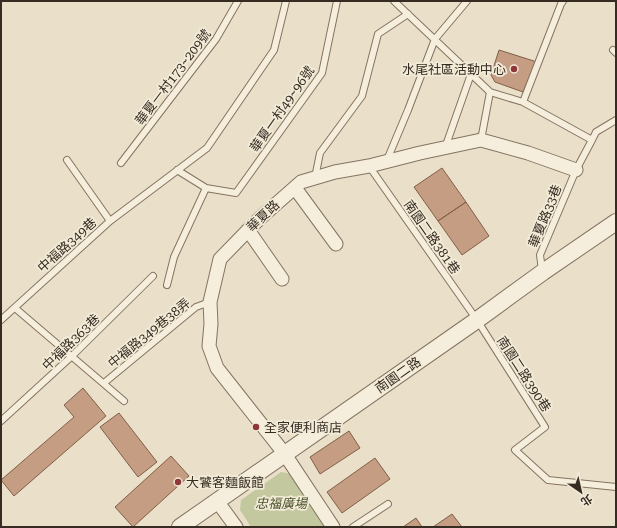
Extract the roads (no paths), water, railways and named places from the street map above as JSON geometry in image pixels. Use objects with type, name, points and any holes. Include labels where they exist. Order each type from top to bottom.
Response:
[{"type":"street","name":"華夏路","points":[[333,527],[284,453],[217,368],[209,346],[211,324],[210,302],[220,259],[258,220],[301,182],[335,172],[369,166],[481,140],[528,152],[576,170]]},
{"type":"street","points":[[295,188],[336,244]]},
{"type":"street","name":"南園二路","points":[[180,527],[616,222]]},
{"type":"street","points":[[248,230],[282,279]]},
{"type":"street","points":[[217,501],[236,527]]},
{"type":"lane","name":"華夏一村173~209號","points":[[121,163],[216,39],[238,1]]},
{"type":"lane","name":"中福路349巷","points":[[1,320],[110,221],[206,148],[274,50],[286,1]]},
{"type":"lane","name":"華夏一村49~96號","points":[[206,188],[236,193],[322,73],[337,1]]},
{"type":"lane","points":[[394,1],[490,92],[523,102],[592,140]]},
{"type":"lane","points":[[386,162],[435,39],[467,1]]},
{"type":"lane","points":[[523,102],[563,1]]},
{"type":"lane","points":[[314,178],[320,153],[362,96],[378,34],[408,14]]},
{"type":"lane","points":[[445,148],[471,74]]},
{"type":"lane","points":[[481,140],[490,92]]},
{"type":"lane","points":[[576,170],[596,132],[616,120]]},
{"type":"lane","points":[[66,160],[110,221]]},
{"type":"lane","name":"南園二路381巷","points":[[369,166],[477,320]]},
{"type":"lane","points":[[167,286],[174,257],[206,188],[177,170]]},
{"type":"lane","name":"華夏路33巷","points":[[543,272],[540,255],[576,170]]},
{"type":"lane","name":"中福路363巷","points":[[1,421],[72,356],[153,276]]},
{"type":"lane","name":"中福路349巷38弄","points":[[104,383],[196,307],[210,302]]},
{"type":"lane","name":"中福路349巷38弄","points":[[15,308],[124,401]]},
{"type":"lane","name":"南園二路390巷","points":[[477,320],[546,427],[515,450],[548,480],[616,487]]},
{"type":"lane","points":[[353,527],[388,504]]},
{"type":"place","name":"水尾社區活動中心","points":[[514,69]]},
{"type":"place","name":"全家便利商店","points":[[256,427]]},
{"type":"place","name":"大饕客麵飯館","points":[[178,482]]},
{"type":"park label","name":"忠福廣場","points":[[281,503]]}]
